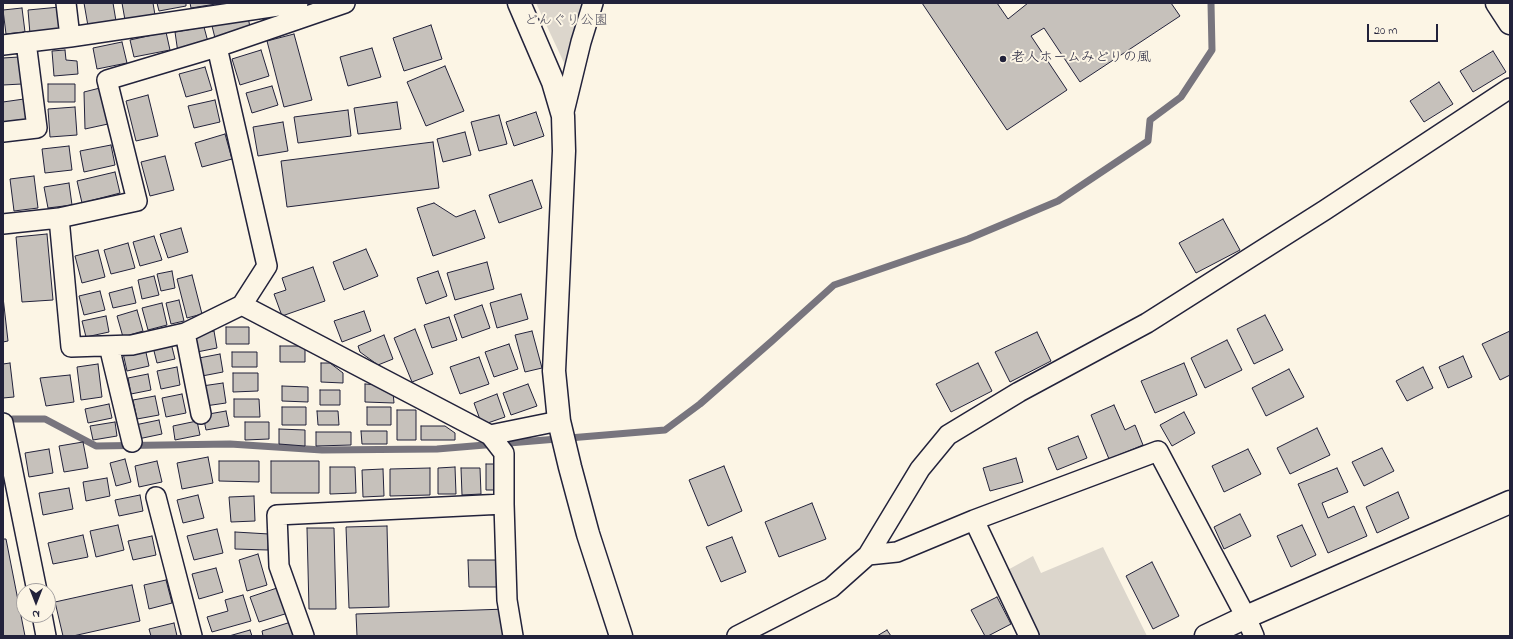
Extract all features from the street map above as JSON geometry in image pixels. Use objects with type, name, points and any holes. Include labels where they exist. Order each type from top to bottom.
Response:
[{"type":"street","points":[[66,3],[70,37]]},
{"type":"street","points":[[3,45],[346,3]]},
{"type":"street","points":[[519,3],[553,82],[563,116],[564,151],[554,371],[559,421],[588,534],[622,636]]},
{"type":"street","points":[[563,116],[581,42],[593,3]]},
{"type":"street","points":[[1497,3],[1510,23]]},
{"type":"street","points":[[3,224],[60,218],[138,200],[107,80],[217,47],[299,8]]},
{"type":"street","points":[[3,132],[37,128],[26,42]]},
{"type":"street","points":[[60,218],[71,347],[132,345],[184,333],[242,305],[267,266],[217,47]]},
{"type":"street","points":[[737,636],[831,588],[868,555],[920,468],[948,435],[1019,392],[1147,323],[1325,210],[1510,88]]},
{"type":"street","points":[[242,305],[490,435],[504,453],[507,600],[513,636]]},
{"type":"street","points":[[184,333],[201,414]]},
{"type":"street","points":[[109,346],[132,442]]},
{"type":"street","points":[[490,435],[559,421]]},
{"type":"street","points":[[3,422],[35,583]]},
{"type":"street","points":[[868,555],[897,552],[974,520],[1158,452],[1250,626]]},
{"type":"street","points":[[156,497],[192,636]]},
{"type":"street","points":[[1206,636],[1250,626],[1510,502]]},
{"type":"street","points":[[304,636],[279,566],[277,515],[504,504]]},
{"type":"street","points":[[974,520],[1029,636]]},
{"type":"street","points":[[44,623],[46,636]]},
{"type":"green space","name":"どんぐり公園","points":[[536,3],[593,3],[566,67]]},
{"type":"green space","points":[[1103,547],[1147,636],[1035,636],[1004,572],[1033,556],[1041,573]]},
{"type":"building","points":[[84,3],[113,3],[116,21],[88,26]]},
{"type":"building","points":[[122,3],[153,3],[155,15],[125,20]]},
{"type":"building","points":[[157,3],[186,3],[186,6],[159,11]]},
{"type":"building","points":[[190,3],[222,3],[191,8]]},
{"type":"building","name":"老人ホームみどりの風","points":[[922,3],[997,3],[1008,19],[1028,3],[1171,3],[1180,16],[1080,82],[1044,28],[1031,36],[1067,90],[1007,130]]},
{"type":"building","points":[[60,7],[62,31],[30,34],[28,10]]},
{"type":"building","points":[[22,8],[25,32],[6,34],[3,10]]},
{"type":"building","points":[[248,17],[250,27],[215,38],[212,26]]},
{"type":"building","points":[[431,25],[442,59],[404,71],[393,38]]},
{"type":"building","points":[[204,27],[208,42],[178,53],[175,32]]},
{"type":"building","points":[[166,32],[170,50],[134,57],[130,40]]},
{"type":"building","points":[[294,34],[312,100],[284,107],[267,41]]},
{"type":"building","points":[[122,42],[127,63],[97,69],[93,48]]},
{"type":"building","points":[[372,48],[381,77],[348,86],[340,57]]},
{"type":"building","points":[[65,50],[66,60],[77,61],[78,74],[54,76],[52,51]]},
{"type":"building","points":[[261,50],[269,76],[240,85],[232,59]]},
{"type":"building","points":[[1493,51],[1506,72],[1473,92],[1460,71]]},
{"type":"building","points":[[19,57],[22,84],[3,85],[3,58]]},
{"type":"building","points":[[445,66],[464,111],[426,126],[407,82]]},
{"type":"building","points":[[205,67],[212,90],[186,97],[179,74]]},
{"type":"building","points":[[1439,82],[1453,104],[1424,122],[1410,101]]},
{"type":"building","points":[[48,84],[75,84],[75,102],[48,102]]},
{"type":"building","points":[[272,86],[278,105],[252,113],[246,93]]},
{"type":"building","points":[[100,88],[108,124],[85,129],[84,92]]},
{"type":"building","points":[[148,95],[158,136],[136,141],[126,101]]},
{"type":"building","points":[[24,99],[27,119],[3,122],[3,102]]},
{"type":"building","points":[[215,100],[220,122],[194,128],[188,106]]},
{"type":"building","points":[[397,102],[401,129],[358,134],[354,108]]},
{"type":"building","points":[[75,107],[77,135],[50,137],[48,109]]},
{"type":"building","points":[[348,110],[351,136],[298,143],[294,117]]},
{"type":"building","points":[[536,112],[544,136],[514,146],[506,122]]},
{"type":"building","points":[[499,115],[507,144],[479,151],[471,122]]},
{"type":"building","points":[[283,122],[288,151],[258,156],[253,127]]},
{"type":"building","points":[[465,132],[471,155],[443,162],[437,139]]},
{"type":"building","points":[[225,134],[232,159],[202,167],[195,143]]},
{"type":"building","points":[[433,142],[439,188],[287,207],[281,161]]},
{"type":"building","points":[[111,145],[115,165],[84,172],[80,151]]},
{"type":"building","points":[[69,146],[72,170],[45,173],[42,149]]},
{"type":"building","points":[[165,156],[174,190],[150,196],[141,162]]},
{"type":"building","points":[[115,172],[120,193],[82,203],[77,181]]},
{"type":"building","points":[[34,176],[38,208],[14,211],[10,179]]},
{"type":"building","points":[[532,180],[542,208],[499,223],[489,195]]},
{"type":"building","points":[[69,183],[72,205],[48,208],[44,187]]},
{"type":"building","points":[[434,203],[456,217],[475,210],[485,238],[433,256],[417,208]]},
{"type":"building","points":[[1223,219],[1240,250],[1196,273],[1179,243]]},
{"type":"building","points":[[181,228],[188,252],[168,258],[160,234]]},
{"type":"building","points":[[47,234],[53,300],[22,302],[16,237]]},
{"type":"building","points":[[154,236],[162,260],[140,266],[133,242]]},
{"type":"building","points":[[128,243],[135,268],[111,274],[104,250]]},
{"type":"building","points":[[366,249],[378,276],[344,290],[333,262]]},
{"type":"building","points":[[98,250],[105,277],[82,283],[75,256]]},
{"type":"building","points":[[487,262],[494,289],[455,300],[447,273]]},
{"type":"building","points":[[313,267],[325,301],[282,316],[274,294],[286,290],[282,278]]},
{"type":"building","points":[[172,271],[175,288],[161,291],[157,274]]},
{"type":"building","points":[[438,271],[447,296],[426,304],[417,278]]},
{"type":"building","points":[[192,275],[202,314],[187,318],[177,279]]},
{"type":"building","points":[[154,276],[159,295],[142,299],[138,280]]},
{"type":"building","points":[[132,287],[136,303],[113,308],[109,293]]},
{"type":"building","points":[[100,291],[105,310],[84,315],[79,296]]},
{"type":"building","points":[[521,294],[528,319],[497,328],[490,303]]},
{"type":"building","points":[[3,297],[8,341],[3,342]]},
{"type":"building","points":[[179,300],[184,321],[171,324],[166,303]]},
{"type":"building","points":[[162,303],[167,325],[148,330],[142,308]]},
{"type":"building","points":[[482,305],[490,328],[462,338],[454,315]]},
{"type":"building","points":[[137,310],[143,331],[123,337],[117,316]]},
{"type":"building","points":[[364,311],[371,331],[342,342],[334,321]]},
{"type":"building","points":[[1265,315],[1283,350],[1254,364],[1237,329]]},
{"type":"building","points":[[106,316],[109,332],[86,337],[82,321]]},
{"type":"building","points":[[449,317],[457,340],[432,348],[424,325]]},
{"type":"building","points":[[226,327],[249,327],[249,344],[226,344]]},
{"type":"building","points":[[415,329],[433,374],[412,382],[394,338]]},
{"type":"building","points":[[214,331],[217,348],[197,352],[195,334]]},
{"type":"building","points":[[532,331],[542,368],[525,372],[515,335]]},
{"type":"building","points":[[1510,331],[1510,375],[1500,380],[1482,344]]},
{"type":"building","points":[[1037,332],[1051,361],[1010,382],[995,352]]},
{"type":"building","points":[[384,335],[393,359],[378,365],[360,352],[358,346]]},
{"type":"building","points":[[1227,340],[1242,370],[1205,388],[1191,358]]},
{"type":"building","points":[[171,343],[175,359],[157,363],[153,347]]},
{"type":"building","points":[[509,344],[518,369],[494,377],[485,352]]},
{"type":"building","points":[[280,346],[305,346],[305,362],[280,362]]},
{"type":"building","points":[[145,348],[149,366],[127,371],[123,353]]},
{"type":"building","points":[[232,352],[257,352],[257,367],[232,367]]},
{"type":"building","points":[[220,354],[223,372],[202,376],[199,358]]},
{"type":"building","points":[[1463,356],[1472,377],[1448,388],[1439,367]]},
{"type":"building","points":[[479,357],[489,384],[460,394],[450,367]]},
{"type":"building","points":[[10,363],[14,397],[3,398],[3,364]]},
{"type":"building","points":[[321,363],[330,363],[343,373],[343,383],[321,382]]},
{"type":"building","points":[[978,363],[992,391],[951,412],[936,384]]},
{"type":"building","points":[[1184,363],[1197,395],[1155,413],[1141,381]]},
{"type":"building","points":[[98,364],[102,397],[81,400],[77,367]]},
{"type":"building","points":[[177,367],[180,385],[161,389],[157,371]]},
{"type":"building","points":[[1423,367],[1433,388],[1407,401],[1396,381]]},
{"type":"building","points":[[1289,369],[1304,397],[1266,416],[1252,388]]},
{"type":"building","points":[[233,373],[258,373],[258,391],[233,392]]},
{"type":"building","points":[[148,374],[151,390],[131,394],[128,378]]},
{"type":"building","points":[[70,375],[74,402],[46,406],[40,378]]},
{"type":"building","points":[[223,383],[226,403],[205,406],[202,386]]},
{"type":"building","points":[[365,384],[379,385],[393,392],[394,403],[365,402]]},
{"type":"building","points":[[528,384],[537,406],[511,415],[503,393]]},
{"type":"building","points":[[282,386],[308,387],[308,402],[282,401]]},
{"type":"building","points":[[320,390],[340,390],[340,405],[320,405]]},
{"type":"building","points":[[182,394],[186,413],[166,417],[162,398]]},
{"type":"building","points":[[497,394],[505,417],[482,425],[474,403]]},
{"type":"building","points":[[155,396],[159,415],[137,419],[133,400]]},
{"type":"building","points":[[234,399],[259,399],[260,417],[234,417]]},
{"type":"building","points":[[109,404],[112,418],[88,423],[85,409]]},
{"type":"building","points":[[1114,405],[1125,430],[1135,425],[1143,445],[1109,459],[1091,415]]},
{"type":"building","points":[[282,407],[306,407],[306,425],[282,425]]},
{"type":"building","points":[[367,407],[391,407],[391,425],[367,425]]},
{"type":"building","points":[[397,410],[416,410],[416,440],[397,440]]},
{"type":"building","points":[[226,411],[229,426],[206,430],[203,415]]},
{"type":"building","points":[[317,411],[338,411],[339,425],[318,425]]},
{"type":"building","points":[[1184,412],[1195,433],[1172,446],[1160,425]]},
{"type":"building","points":[[159,420],[162,434],[138,439],[135,425]]},
{"type":"building","points":[[197,421],[200,435],[175,440],[173,426]]},
{"type":"building","points":[[115,422],[117,436],[93,440],[90,426]]},
{"type":"building","points":[[245,422],[269,422],[269,439],[245,440]]},
{"type":"building","points":[[421,426],[445,426],[455,433],[455,440],[421,440]]},
{"type":"building","points":[[1317,428],[1330,455],[1290,474],[1277,448]]},
{"type":"building","points":[[279,429],[305,430],[305,446],[279,444]]},
{"type":"building","points":[[361,431],[387,431],[387,444],[362,444]]},
{"type":"building","points":[[316,432],[351,432],[351,445],[316,446]]},
{"type":"building","points":[[1078,436],[1087,458],[1057,470],[1048,448]]},
{"type":"building","points":[[83,442],[88,468],[64,472],[59,446]]},
{"type":"building","points":[[1382,448],[1394,471],[1364,486],[1352,462]]},
{"type":"building","points":[[49,449],[53,473],[29,477],[25,453]]},
{"type":"building","points":[[1248,449],[1261,474],[1224,492],[1212,466]]},
{"type":"building","points":[[208,457],[213,483],[182,489],[177,463]]},
{"type":"building","points":[[1016,458],[1023,482],[990,491],[983,468]]},
{"type":"building","points":[[125,459],[131,482],[116,486],[110,463]]},
{"type":"building","points":[[157,461],[162,482],[139,487],[135,466]]},
{"type":"building","points":[[219,461],[259,461],[259,482],[219,481]]},
{"type":"building","points":[[271,461],[319,461],[319,493],[271,493]]},
{"type":"building","points":[[486,464],[502,464],[502,490],[486,490]]},
{"type":"building","points":[[724,466],[742,511],[708,526],[689,480]]},
{"type":"building","points":[[330,467],[355,467],[356,493],[330,494]]},
{"type":"building","points":[[455,467],[456,494],[438,494],[438,468]]},
{"type":"building","points":[[430,468],[430,495],[390,496],[390,469]]},
{"type":"building","points":[[461,468],[480,468],[481,494],[462,495]]},
{"type":"building","points":[[1337,468],[1348,492],[1322,503],[1328,518],[1354,506],[1367,536],[1328,553],[1298,484]]},
{"type":"building","points":[[383,469],[384,496],[363,497],[362,470]]},
{"type":"building","points":[[107,478],[110,496],[86,501],[83,482]]},
{"type":"building","points":[[69,488],[73,509],[43,515],[39,493]]},
{"type":"building","points":[[1398,492],[1409,518],[1377,533],[1366,507]]},
{"type":"building","points":[[140,495],[143,511],[119,516],[115,500]]},
{"type":"building","points":[[198,495],[204,518],[183,523],[177,500]]},
{"type":"building","points":[[254,496],[255,521],[231,522],[229,497]]},
{"type":"building","points":[[812,503],[826,539],[779,557],[765,522]]},
{"type":"building","points":[[1240,514],[1251,536],[1224,549],[1214,527]]},
{"type":"building","points":[[118,525],[124,550],[96,557],[90,531]]},
{"type":"building","points":[[1302,525],[1316,555],[1291,567],[1277,536]]},
{"type":"building","points":[[387,526],[389,607],[349,608],[346,527]]},
{"type":"building","points":[[307,528],[334,528],[336,609],[309,609]]},
{"type":"building","points":[[217,529],[223,553],[194,560],[187,536]]},
{"type":"building","points":[[235,532],[269,534],[268,550],[235,549]]},
{"type":"building","points":[[83,535],[88,557],[53,564],[48,543]]},
{"type":"building","points":[[152,536],[156,555],[133,560],[128,541]]},
{"type":"building","points":[[732,537],[746,572],[721,582],[706,547]]},
{"type":"building","points":[[3,539],[6,539],[16,590],[16,623],[22,623],[25,636],[3,636]]},
{"type":"building","points":[[258,554],[267,585],[247,591],[239,560]]},
{"type":"building","points":[[468,560],[505,560],[505,587],[469,587]]},
{"type":"building","points":[[1152,562],[1179,616],[1153,629],[1126,576]]},
{"type":"building","points":[[216,568],[223,592],[199,599],[192,574]]},
{"type":"building","points":[[166,580],[172,603],[149,609],[144,585]]},
{"type":"building","points":[[132,585],[140,621],[73,636],[63,636],[56,602]]},
{"type":"building","points":[[280,587],[288,613],[259,622],[250,597]]},
{"type":"building","points":[[243,595],[251,621],[212,632],[207,617],[228,611],[225,600]]},
{"type":"building","points":[[997,597],[1011,624],[988,636],[985,636],[971,610]]},
{"type":"building","points":[[507,609],[512,636],[357,636],[356,614]]},
{"type":"building","points":[[291,622],[295,636],[263,636],[262,631]]},
{"type":"building","points":[[174,623],[177,636],[151,636],[149,629]]},
{"type":"building","points":[[250,630],[252,636],[229,636]]},
{"type":"building","points":[[887,630],[891,636],[877,636]]},
{"type":"waterway","points":[[13,419],[45,419],[96,446],[230,444],[322,450],[437,449],[665,430],[700,404],[834,285],[968,239],[1058,201],[1148,141],[1150,120],[1181,97],[1212,50],[1211,3]]},
{"type":"place","name":"老人ホームみどりの風","points":[[1003,59]]}]
